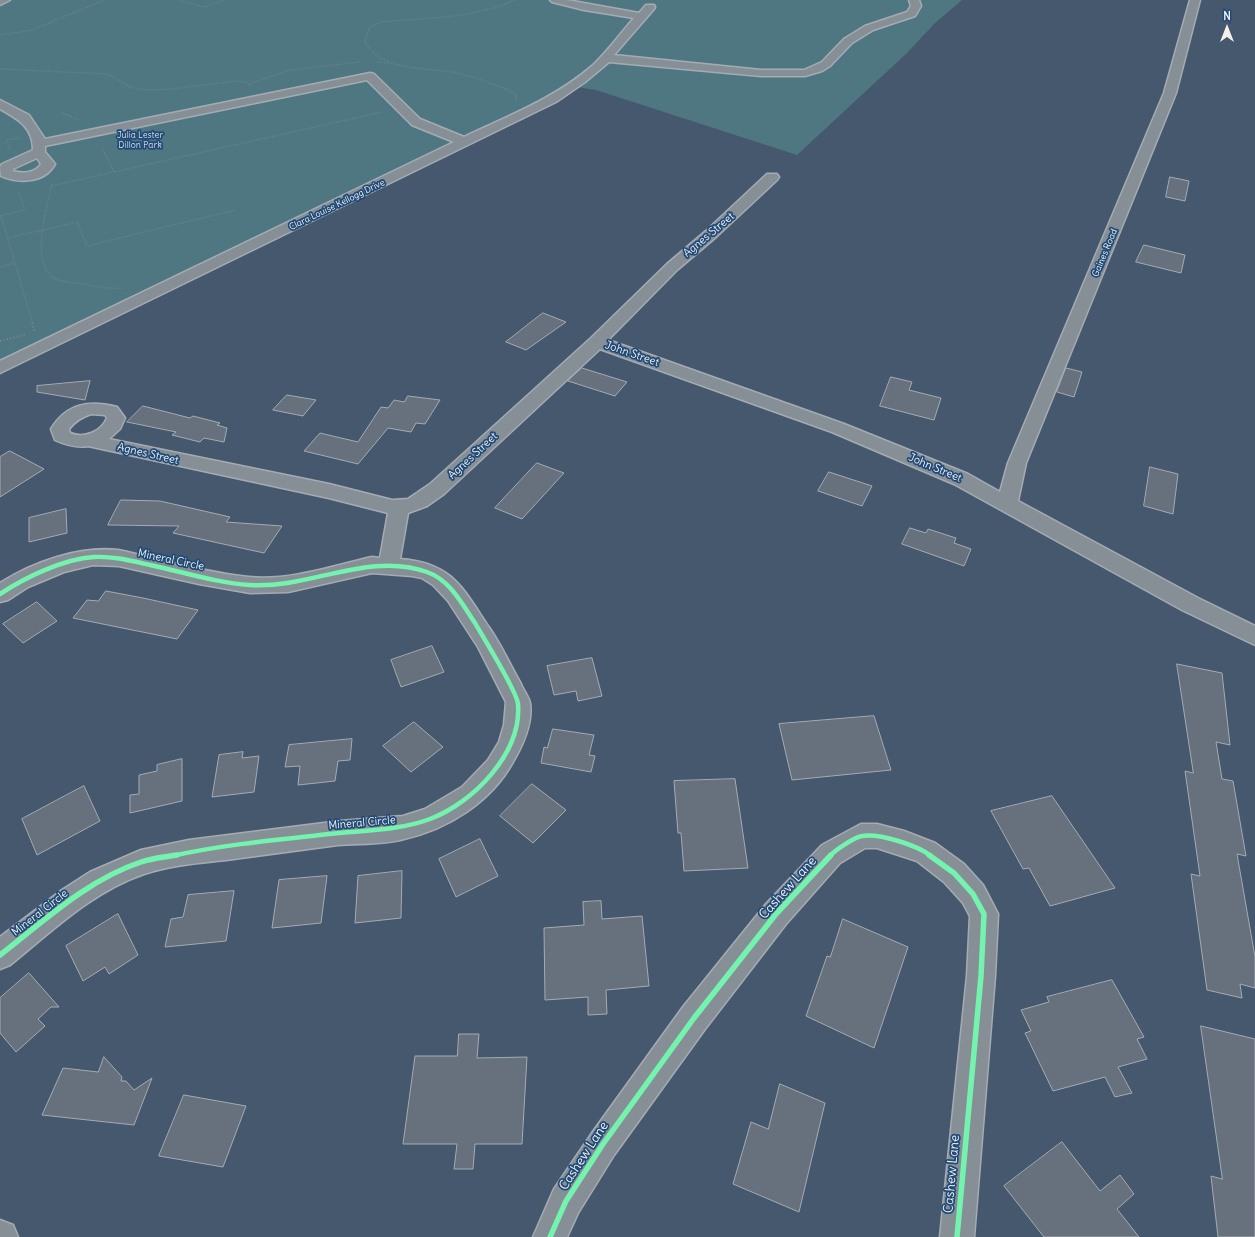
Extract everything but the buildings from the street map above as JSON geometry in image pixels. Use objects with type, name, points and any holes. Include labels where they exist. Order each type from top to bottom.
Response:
[{"type":"street","points":[[0,2],[5,0]]},
{"type":"street","name":"Clara Louise Kellogg Drive","points":[[0,368],[466,142],[573,87],[606,58],[645,12],[584,7],[555,0]]},
{"type":"street","points":[[606,58],[761,73],[805,73],[818,69],[826,64],[848,41],[869,28],[911,14],[916,6],[914,0]]},
{"type":"street","name":"Gaines Road","points":[[1007,504],[1017,463],[1170,93],[1195,0]]},
{"type":"street","points":[[0,104],[25,118],[38,144],[370,76],[416,122],[466,142]]},
{"type":"street","name":"Agnes Street","points":[[88,440],[185,463],[330,491],[389,507],[410,506],[426,498],[437,489],[597,342],[672,267],[711,234],[772,177]]},
{"type":"street","name":"John Street","points":[[597,342],[838,428],[939,469],[1007,504],[1190,604],[1255,636]]},
{"type":"street","points":[[389,565],[399,507]]},
{"type":"street","name":"Mineral Circle","points":[[0,594],[20,581],[59,566],[93,557],[119,558],[199,576],[250,585],[288,584],[352,568],[372,565],[389,565],[412,568],[428,572],[441,579],[456,595],[486,642],[518,702],[516,725],[510,745],[497,768],[471,795],[433,818],[403,828],[340,833],[197,851],[141,862],[100,881],[72,899],[0,955]]},
{"type":"street","name":"Cashew Lane","points":[[550,1237],[566,1201],[603,1144],[694,1018],[776,914],[831,854],[861,836],[877,836],[904,843],[926,852],[954,873],[973,894],[984,914],[982,976],[957,1237]]},
{"type":"path","points":[[0,35],[32,30],[104,0]]},
{"type":"path","points":[[178,0],[204,8],[224,0]]},
{"type":"path","points":[[393,63],[374,55],[366,46],[366,32],[374,24],[388,20],[468,13],[506,4],[514,0]]},
{"type":"path","points":[[0,69],[108,74],[117,76],[128,87],[140,89],[168,88],[236,81],[249,84],[290,70],[341,63],[363,62]]},
{"type":"path","points":[[371,62],[393,63],[477,78],[512,92],[516,95],[515,102]]},
{"type":"path","points":[[249,84],[254,91]]},
{"type":"path","points":[[44,187],[383,112]]},
{"type":"path","points":[[62,113],[81,121]]},
{"type":"path","points":[[9,152],[7,140],[38,144]]},
{"type":"path","points":[[98,140],[114,172]]},
{"type":"path","points":[[53,180],[40,249],[42,261],[50,275],[58,279],[102,289],[128,287]]},
{"type":"path","points":[[0,341],[36,332],[0,216],[25,210],[17,188]]},
{"type":"path","points":[[19,193],[25,192]]},
{"type":"path","points":[[8,238],[77,222],[87,246],[235,210]]},
{"type":"path","points":[[0,267],[15,263]]},
{"type":"green space","name":"Julia Lester Dillon Park","points":[[0,0],[962,0],[935,23],[906,54],[797,155],[596,90],[571,86],[547,99],[0,363]]},
{"type":"cycle path","points":[[0,594],[20,581],[59,565],[93,557],[119,558],[199,576],[250,585],[288,584],[372,565],[412,568],[428,572],[441,579],[456,595],[487,642],[518,702],[516,725],[510,745],[497,768],[471,795],[433,818],[403,828],[340,833],[189,852],[141,862],[100,881],[72,899],[0,955]]},
{"type":"cycle path","points":[[550,1237],[566,1201],[603,1144],[694,1018],[776,914],[831,854],[861,836],[877,836],[904,843],[926,852],[954,873],[973,894],[984,914],[981,976],[957,1237]]}]
